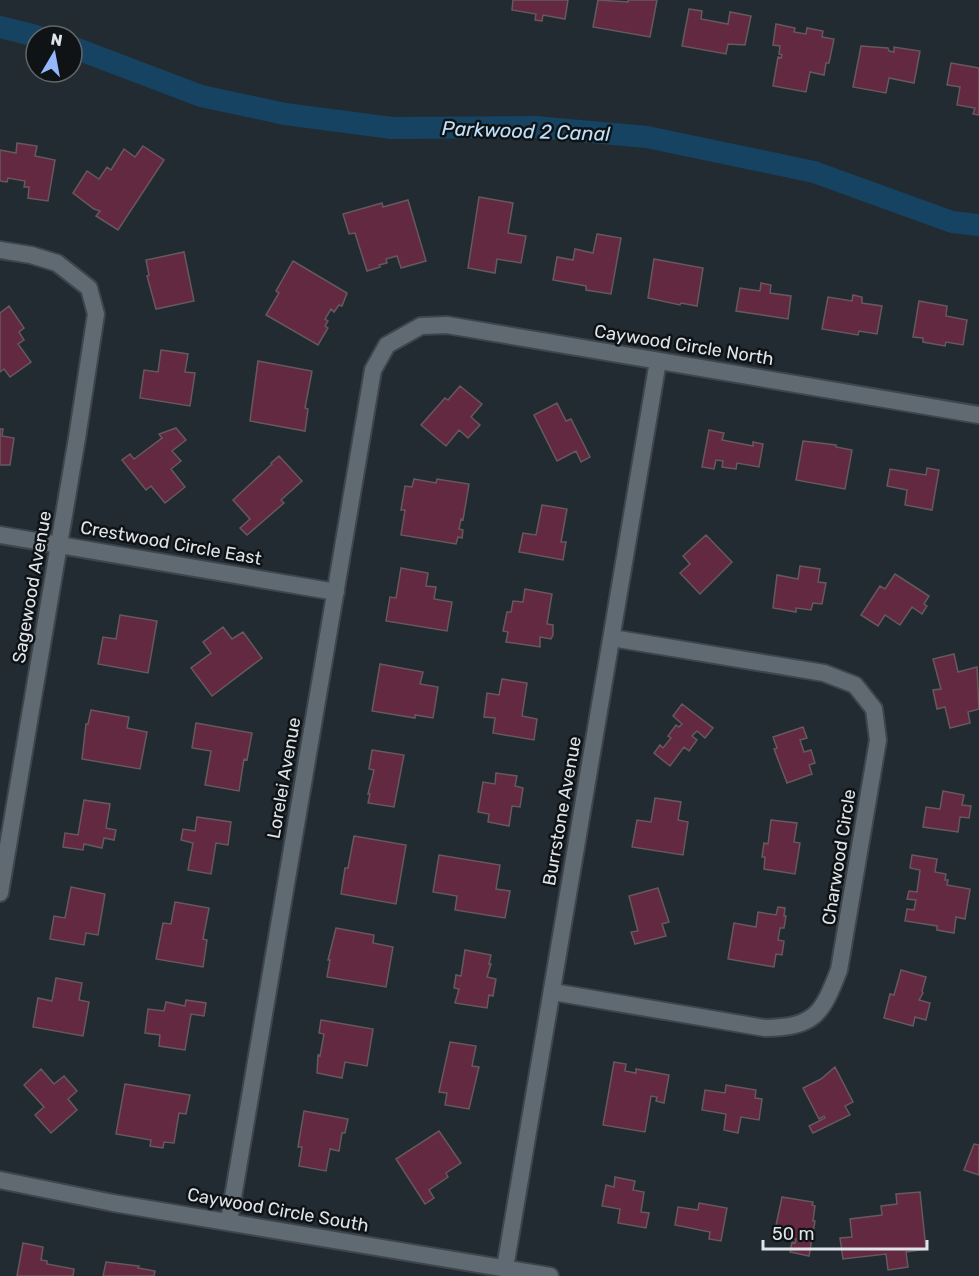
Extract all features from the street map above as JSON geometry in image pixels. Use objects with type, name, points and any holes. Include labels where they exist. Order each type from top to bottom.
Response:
[{"type":"street","name":"Sagewood Avenue","points":[[0,250],[57,262],[89,288],[96,314],[0,893]]},
{"type":"street","name":"Caywood Circle North","points":[[387,345],[421,326],[447,325],[979,415]]},
{"type":"street","name":"Lorelei Avenue","points":[[229,1221],[373,370],[387,345]]},
{"type":"street","name":"Burrstone Avenue","points":[[505,1268],[658,362]]},
{"type":"street","name":"Crestwood Circle East","points":[[0,535],[336,592]]},
{"type":"street","name":"Charwood Circle","points":[[553,992],[765,1028],[790,1027],[813,1018],[828,999],[839,970],[878,740],[874,709],[855,685],[824,673],[612,638]]},
{"type":"street","name":"Caywood Circle South","points":[[0,1180],[113,1203],[550,1276]]},
{"type":"building","points":[[513,0],[568,0],[565,19],[543,15],[542,21],[535,20],[536,14],[512,10]]},
{"type":"building","points":[[598,0],[628,2],[628,0],[657,0],[650,37],[593,27]]},
{"type":"building","points":[[689,9],[702,11],[701,19],[728,24],[730,12],[751,16],[745,45],[728,44],[726,54],[682,46]]},
{"type":"building","points":[[776,24],[795,28],[794,32],[806,34],[807,28],[823,31],[822,37],[834,39],[824,75],[810,72],[806,92],[773,86],[778,57],[781,58],[782,55],[779,54],[780,46],[773,45]]},
{"type":"building","points":[[861,46],[888,48],[889,51],[894,52],[894,47],[920,51],[914,83],[889,78],[886,93],[853,87]]},
{"type":"building","points":[[951,63],[979,68],[979,115],[973,114],[975,108],[957,105],[960,87],[947,85]]},
{"type":"building","points":[[17,143],[37,146],[35,156],[55,160],[48,201],[28,198],[29,187],[24,187],[25,181],[8,178],[7,182],[0,181],[0,150],[16,153]]},
{"type":"building","points":[[143,146],[164,160],[118,230],[96,216],[100,211],[73,193],[87,171],[99,179],[107,167],[111,170],[124,149],[135,157]]},
{"type":"building","points":[[479,197],[513,203],[508,233],[526,236],[521,263],[497,259],[495,273],[468,268]]},
{"type":"building","points":[[408,200],[426,261],[401,268],[397,256],[386,259],[387,263],[379,265],[380,267],[367,271],[355,233],[349,234],[343,214],[382,203],[383,207]]},
{"type":"building","points":[[597,234],[621,238],[611,294],[586,290],[586,286],[553,280],[557,257],[573,260],[575,249],[593,253]]},
{"type":"building","points":[[184,252],[194,301],[156,309],[147,276],[149,275],[146,260]]},
{"type":"building","points":[[654,259],[703,268],[697,306],[648,298]]},
{"type":"building","points":[[293,261],[347,293],[342,306],[339,305],[334,312],[331,309],[325,319],[328,321],[325,326],[328,328],[318,345],[266,315]]},
{"type":"building","points":[[761,283],[771,285],[770,293],[791,296],[788,319],[736,311],[740,288],[760,291]]},
{"type":"building","points":[[853,295],[862,297],[862,303],[882,306],[877,334],[859,331],[858,335],[822,329],[828,297],[852,301]]},
{"type":"building","points":[[919,301],[947,306],[946,316],[967,320],[963,345],[946,342],[945,346],[923,342],[923,338],[913,337]]},
{"type":"building","points":[[9,306],[24,328],[19,332],[24,340],[18,344],[31,362],[10,377],[4,369],[0,372],[0,313]]},
{"type":"building","points":[[161,350],[188,354],[185,372],[195,373],[190,406],[140,398],[144,370],[158,372]]},
{"type":"building","points":[[258,361],[312,371],[305,408],[308,409],[305,431],[250,421]]},
{"type":"building","points":[[460,386],[482,404],[471,417],[480,425],[468,438],[459,430],[446,446],[421,425],[445,398],[448,400]]},
{"type":"building","points":[[557,403],[566,421],[571,419],[590,457],[581,462],[576,451],[557,461],[534,415]]},
{"type":"building","points":[[176,428],[186,440],[172,451],[181,461],[171,469],[185,487],[165,503],[151,486],[146,490],[122,460],[130,454],[134,459],[162,438],[159,434]]},
{"type":"building","points":[[0,429],[3,429],[2,436],[14,438],[10,465],[0,465]]},
{"type":"building","points":[[709,430],[724,433],[722,440],[753,446],[753,442],[763,444],[759,467],[737,463],[736,469],[722,467],[723,461],[716,460],[714,469],[702,467]]},
{"type":"building","points":[[803,441],[836,445],[836,447],[852,450],[845,489],[796,480]]},
{"type":"building","points":[[279,456],[302,481],[281,500],[284,503],[247,535],[240,528],[250,519],[233,500]]},
{"type":"building","points":[[927,468],[939,470],[932,510],[905,505],[907,490],[887,486],[890,469],[926,475]]},
{"type":"building","points":[[414,479],[436,483],[437,479],[469,484],[463,520],[461,519],[459,529],[463,530],[462,538],[458,537],[456,544],[401,535],[405,510],[401,510],[405,486],[412,487]]},
{"type":"building","points":[[542,505],[567,509],[561,542],[566,542],[563,560],[519,552],[523,533],[536,535]]},
{"type":"building","points":[[706,535],[732,562],[700,594],[680,573],[690,564],[683,556]]},
{"type":"building","points":[[800,566],[820,569],[818,582],[826,583],[822,604],[813,603],[811,610],[796,608],[796,612],[773,608],[777,575],[798,579]]},
{"type":"building","points":[[401,568],[428,573],[426,586],[436,587],[434,599],[452,602],[447,631],[386,621],[390,597],[396,598]]},
{"type":"building","points":[[895,574],[929,596],[924,604],[927,606],[922,614],[912,607],[900,625],[885,615],[878,626],[861,615],[880,586],[885,589]]},
{"type":"building","points":[[525,589],[552,594],[547,624],[553,625],[553,635],[551,639],[540,637],[540,647],[506,642],[508,632],[503,631],[507,612],[511,612],[513,601],[523,602]]},
{"type":"building","points":[[120,615],[157,621],[148,673],[98,664],[103,637],[116,639]]},
{"type":"building","points":[[223,627],[232,639],[243,632],[262,658],[212,696],[191,668],[211,653],[203,642]]},
{"type":"building","points":[[954,654],[958,672],[977,667],[979,709],[968,712],[970,723],[950,728],[945,707],[937,709],[933,690],[941,689],[933,659]]},
{"type":"building","points":[[380,664],[423,672],[420,684],[438,687],[433,718],[415,715],[415,718],[372,711]]},
{"type":"building","points":[[502,679],[527,683],[522,716],[537,719],[534,740],[493,733],[495,718],[484,717],[487,693],[499,695]]},
{"type":"building","points":[[682,704],[713,728],[705,738],[697,731],[692,736],[697,740],[689,751],[684,747],[670,766],[654,753],[660,745],[663,748],[671,738],[668,736],[676,725],[679,727],[682,724],[673,716]]},
{"type":"building","points":[[91,710],[129,717],[127,728],[147,732],[140,769],[82,759],[86,724],[88,724]]},
{"type":"building","points":[[196,723],[252,733],[247,760],[244,759],[239,791],[205,785],[211,751],[192,748]]},
{"type":"building","points":[[803,727],[807,738],[800,740],[804,752],[811,750],[815,763],[809,765],[812,774],[787,783],[774,749],[777,748],[773,737]]},
{"type":"building","points":[[372,750],[404,755],[394,807],[368,803],[374,770],[369,769]]},
{"type":"building","points":[[496,773],[517,776],[515,786],[523,788],[520,807],[512,806],[509,826],[488,822],[489,814],[478,812],[483,782],[495,784]]},
{"type":"building","points":[[943,791],[964,795],[962,805],[971,806],[969,818],[960,817],[958,832],[923,827],[926,807],[940,809]]},
{"type":"building","points":[[655,798],[681,802],[678,820],[688,822],[683,855],[632,847],[637,820],[651,822]]},
{"type":"building","points":[[84,800],[110,804],[106,828],[116,830],[114,840],[104,838],[102,848],[84,844],[83,850],[63,847],[65,833],[78,835]]},
{"type":"building","points":[[197,817],[231,822],[228,845],[216,843],[211,874],[188,870],[193,843],[181,840],[183,829],[195,831]]},
{"type":"building","points":[[771,820],[797,823],[794,842],[800,843],[795,874],[764,869],[765,857],[762,857],[764,843],[768,844]]},
{"type":"building","points":[[354,836],[406,845],[396,904],[341,894]]},
{"type":"building","points":[[439,855],[500,865],[496,889],[510,891],[505,918],[455,910],[457,896],[433,892]]},
{"type":"building","points":[[912,855],[937,859],[935,872],[946,874],[947,885],[970,889],[965,919],[956,917],[954,933],[937,930],[937,926],[905,921],[907,909],[914,910],[916,900],[907,899],[909,891],[917,892],[920,870],[910,868]]},
{"type":"building","points":[[71,887],[105,894],[98,935],[86,933],[84,945],[50,939],[54,916],[65,918]]},
{"type":"building","points":[[658,888],[669,922],[662,924],[666,936],[635,944],[631,932],[638,931],[629,896]]},
{"type":"building","points":[[175,902],[209,908],[203,939],[207,940],[203,967],[156,959],[163,923],[171,924]]},
{"type":"building","points":[[778,907],[785,908],[784,916],[786,916],[784,928],[780,928],[778,940],[784,941],[782,955],[776,954],[774,967],[728,959],[734,923],[756,927],[758,912],[776,915]]},
{"type":"building","points":[[336,928],[374,935],[373,943],[393,947],[386,987],[327,977],[330,960],[328,960]]},
{"type":"building","points":[[465,950],[491,955],[487,977],[496,979],[493,996],[489,995],[487,1008],[455,1003],[459,989],[454,988],[456,975],[461,976]]},
{"type":"building","points":[[901,970],[926,977],[919,1000],[930,1003],[926,1020],[915,1017],[913,1026],[884,1018],[890,994],[894,995]]},
{"type":"building","points":[[56,978],[82,983],[79,1000],[89,1002],[83,1036],[33,1027],[38,998],[52,1001]]},
{"type":"building","points":[[186,1000],[206,1003],[204,1016],[191,1014],[185,1050],[159,1046],[160,1035],[145,1033],[148,1009],[164,1011],[166,1002],[185,1006]]},
{"type":"building","points":[[321,1020],[373,1029],[367,1066],[345,1062],[342,1078],[317,1073],[318,1055],[320,1056],[324,1034],[319,1033]]},
{"type":"building","points":[[450,1042],[476,1046],[472,1066],[479,1067],[469,1109],[445,1105],[447,1093],[439,1092]]},
{"type":"building","points":[[614,1062],[626,1064],[625,1071],[636,1073],[636,1069],[669,1075],[664,1103],[656,1101],[657,1097],[651,1096],[645,1132],[603,1125]]},
{"type":"building","points":[[835,1067],[853,1102],[845,1106],[850,1115],[813,1133],[809,1126],[825,1118],[824,1116],[819,1119],[803,1088],[821,1079]]},
{"type":"building","points":[[41,1069],[54,1084],[64,1076],[77,1091],[68,1099],[77,1110],[51,1133],[35,1115],[44,1107],[24,1085]]},
{"type":"building","points":[[125,1084],[190,1095],[186,1114],[179,1113],[174,1143],[164,1142],[163,1148],[150,1146],[151,1140],[116,1134]]},
{"type":"building","points":[[726,1085],[756,1090],[755,1098],[762,1099],[759,1120],[741,1117],[738,1133],[724,1130],[726,1114],[702,1110],[705,1090],[725,1093]]},
{"type":"building","points":[[304,1111],[348,1119],[345,1133],[342,1133],[339,1151],[330,1149],[326,1171],[299,1166],[302,1147],[298,1147]]},
{"type":"building","points":[[439,1131],[461,1163],[446,1173],[448,1177],[429,1190],[434,1198],[425,1204],[396,1159]]},
{"type":"building","points":[[974,1144],[979,1145],[979,1175],[964,1170]]},
{"type":"building","points":[[615,1177],[635,1181],[633,1190],[644,1192],[641,1212],[649,1213],[646,1228],[618,1223],[620,1209],[602,1206],[606,1185],[614,1187]]},
{"type":"building","points":[[920,1192],[926,1249],[906,1252],[908,1267],[888,1270],[886,1254],[843,1259],[840,1238],[852,1237],[850,1219],[882,1215],[881,1206],[897,1204],[896,1194]]},
{"type":"building","points":[[782,1197],[813,1202],[812,1205],[815,1206],[809,1256],[790,1252],[792,1242],[795,1243],[796,1239],[774,1235]]},
{"type":"building","points":[[699,1203],[727,1208],[721,1241],[709,1239],[710,1232],[675,1225],[678,1207],[698,1210]]},
{"type":"building","points":[[23,1243],[43,1247],[41,1260],[47,1261],[47,1264],[74,1269],[73,1276],[17,1276]]},
{"type":"building","points":[[106,1262],[139,1266],[138,1268],[155,1271],[154,1276],[103,1276]]},
{"type":"waterway","name":"Parkwood 2 Canal","points":[[0,27],[24,33]]},
{"type":"waterway","name":"Parkwood 2 Canal","points":[[84,52],[201,96],[285,114],[392,128],[535,127],[647,137],[814,172],[952,222],[979,225]]}]
